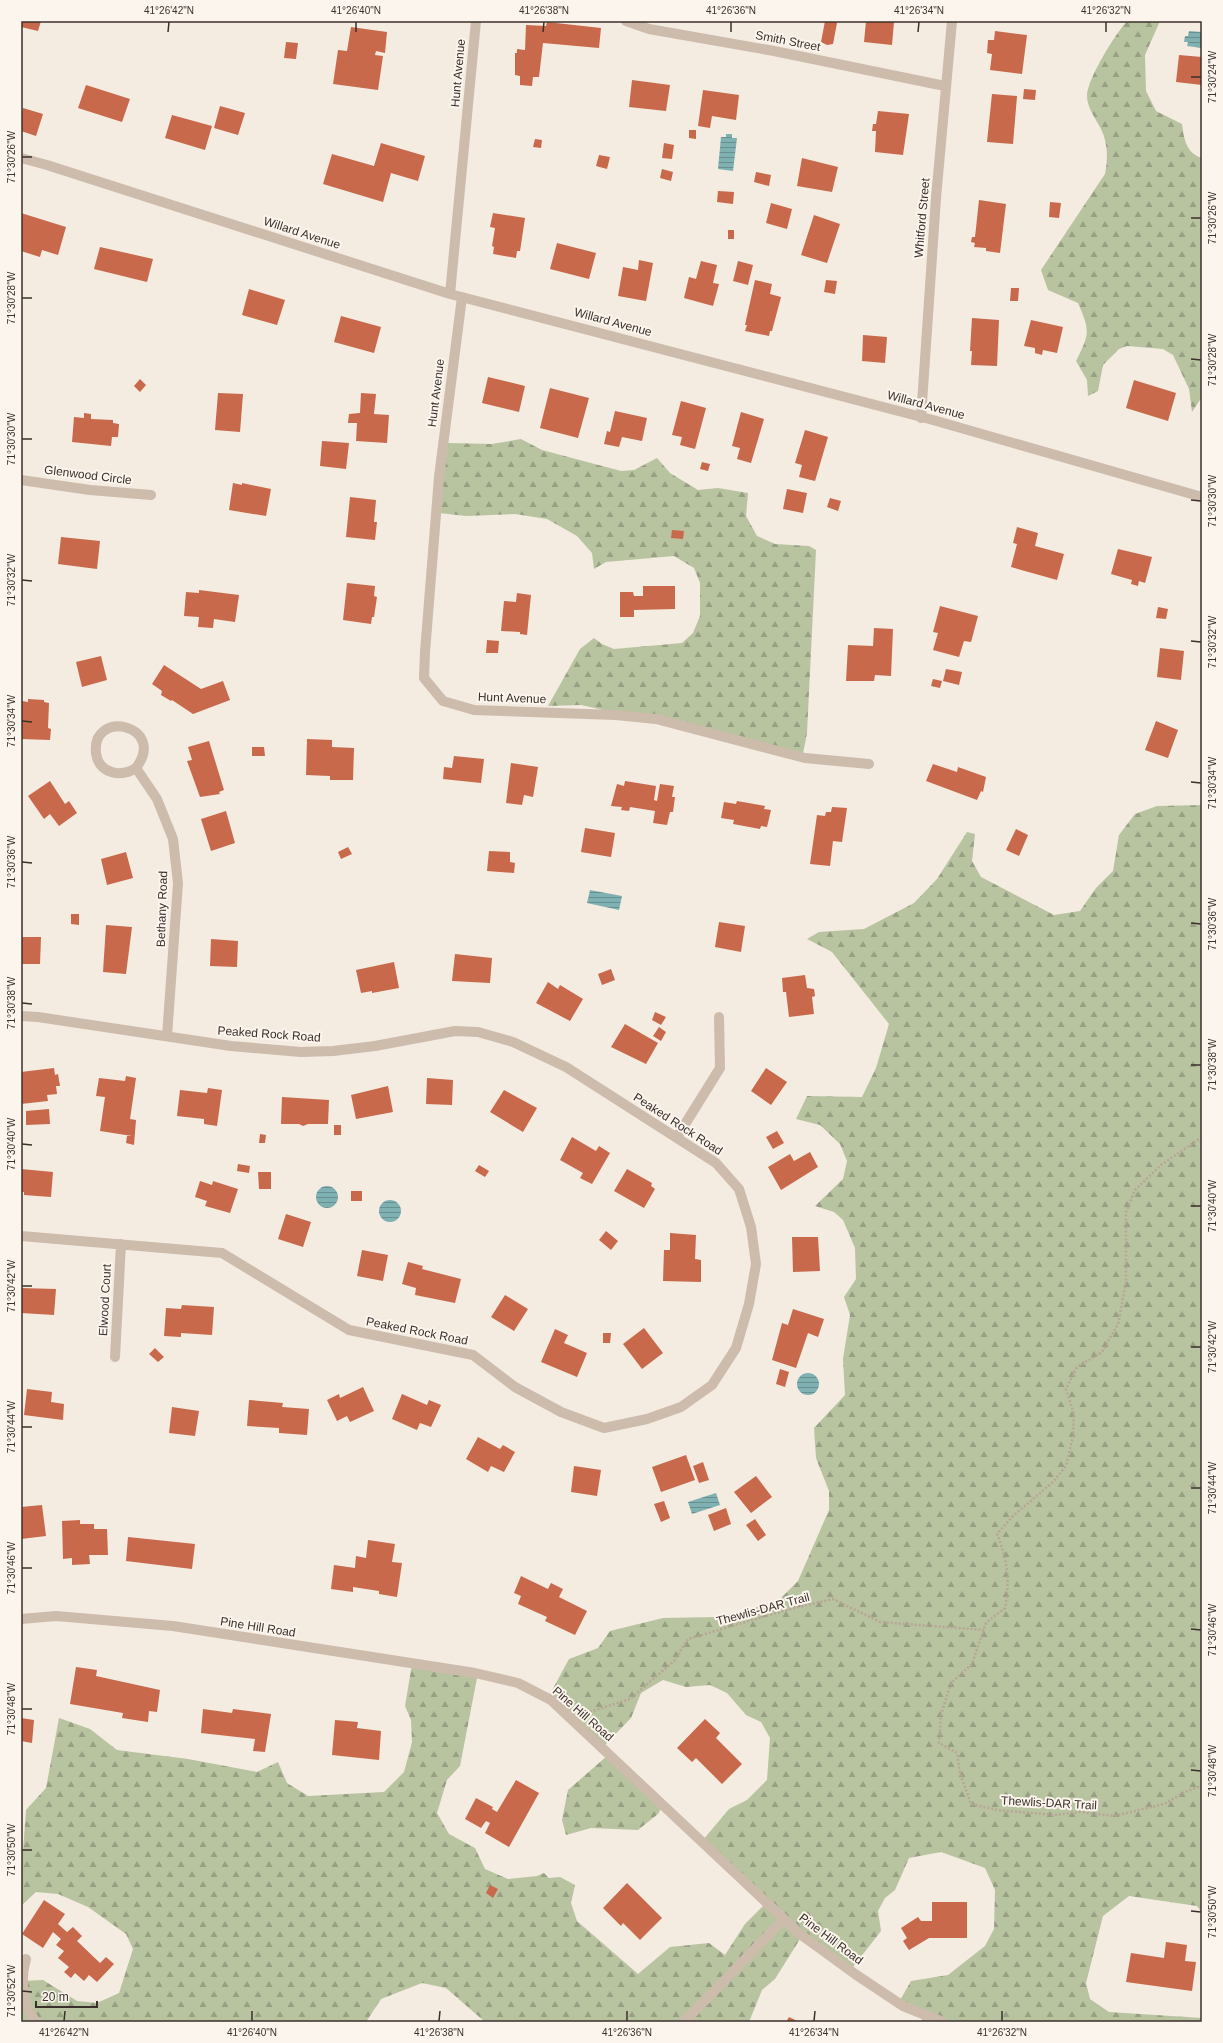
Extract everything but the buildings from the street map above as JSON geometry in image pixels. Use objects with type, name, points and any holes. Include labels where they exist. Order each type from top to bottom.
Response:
[{"type":"street","name":"Hunt Avenue","points":[[450,294],[476,21]]},
{"type":"street","name":"Smith Street","points":[[626,21],[649,29],[945,86]]},
{"type":"street","name":"Whitford Street","points":[[921,418],[945,86],[952,21]]},
{"type":"street","name":"Willard Avenue","points":[[21,158],[47,164],[450,294],[921,418],[1202,497]]},
{"type":"street","name":"Hunt Avenue","points":[[462,297],[439,477],[425,652],[424,678],[443,701],[474,710],[616,714],[656,719],[805,758],[869,764]]},
{"type":"street","name":"Glenwood Circle","points":[[21,480],[90,490],[151,495]]},
{"type":"street","points":[[124,726],[138,734],[143,742],[144,751],[142,760],[136,768],[128,773],[121,774],[105,769],[96,756],[96,747],[102,733],[108,728],[124,726]]},
{"type":"street","name":"Bethany Road","points":[[136,768],[158,799],[173,839],[178,883],[167,1036]]},
{"type":"street","name":"Peaked Rock Road","points":[[21,1016],[38,1017],[231,1046],[313,1052],[375,1046],[442,1032],[478,1032],[513,1042],[566,1068],[716,1163],[739,1189],[751,1226],[756,1264],[749,1304],[736,1348],[712,1385],[681,1407],[647,1419],[604,1428],[561,1412],[514,1387],[473,1355],[349,1330],[222,1253],[21,1236]]},
{"type":"street","points":[[677,1137],[720,1068],[719,1017]]},
{"type":"street","name":"Elwood Court","points":[[115,1357],[121,1244]]},
{"type":"street","name":"Pine Hill Road","points":[[21,1619],[56,1616],[172,1626],[475,1673],[518,1683],[551,1700],[800,1934],[903,2006],[943,2022]]},
{"type":"street","points":[[684,2022],[689,2015],[735,1971],[784,1919]]},
{"type":"street","points":[[26,1959],[22,1972],[23,1986],[27,2005],[36,2022]]},
{"type":"path","name":"Thewlis-DAR Trail","points":[[1202,1137],[1161,1165],[1135,1190],[1126,1212],[1126,1282],[1118,1324],[1102,1352],[1077,1367],[1066,1389],[1074,1414],[1073,1436],[1066,1466],[1053,1482],[1012,1517],[997,1534],[1006,1557],[1008,1588],[1005,1608],[986,1623],[972,1664],[951,1683],[941,1715],[939,1743],[957,1753],[960,1773],[971,1804],[997,1810],[1056,1815],[1080,1812],[1114,1816],[1164,1804],[1187,1791],[1202,1786]]},
{"type":"path","name":"Thewlis-DAR Trail","points":[[570,1717],[630,1699],[674,1661],[688,1639],[790,1609],[833,1599],[880,1622],[984,1630]]},
{"type":"green space","points":[[1127,21],[1160,21],[1145,55],[1146,91],[1156,111],[1182,124],[1185,140],[1189,149],[1192,153],[1202,158],[1202,397],[1192,412],[1189,389],[1173,355],[1163,349],[1127,346],[1119,349],[1103,365],[1098,391],[1088,396],[1087,380],[1076,361],[1086,338],[1087,332],[1085,320],[1078,303],[1048,290],[1041,270],[1105,174],[1107,163],[1106,145],[1101,129],[1090,109],[1087,100],[1088,88],[1097,68],[1116,35]]},
{"type":"green space","points":[[521,439],[542,450],[621,471],[634,470],[657,458],[670,473],[698,490],[718,488],[748,493],[746,516],[757,536],[775,544],[809,546],[816,550],[807,733],[802,759],[722,736],[581,705],[548,706],[580,649],[594,638],[602,644],[614,649],[682,643],[693,633],[700,616],[700,583],[694,568],[674,556],[606,562],[594,569],[592,553],[577,536],[547,519],[515,514],[466,516],[439,513],[448,443],[492,444]]},
{"type":"green space","points":[[1202,805],[1202,1913],[1197,1906],[1129,1896],[1103,1916],[1086,1983],[1090,1999],[1109,2012],[1202,2018],[1202,2022],[921,2022],[923,2016],[899,2002],[911,1981],[948,1975],[985,1946],[994,1929],[995,1890],[985,1868],[941,1852],[909,1858],[895,1890],[885,1898],[878,1911],[881,1931],[853,1967],[800,1939],[775,1979],[762,1990],[749,2022],[485,2022],[446,1988],[422,1983],[381,1999],[366,2022],[21,2022],[21,1981],[43,1980],[77,2001],[97,2003],[119,1993],[133,1949],[126,1934],[88,1907],[58,1894],[36,1892],[21,1906],[21,1851],[23,1851],[26,1810],[46,1788],[59,1718],[90,1729],[117,1750],[188,1759],[257,1772],[278,1762],[287,1783],[308,1796],[384,1792],[404,1772],[412,1742],[411,1720],[405,1706],[412,1664],[477,1678],[460,1766],[447,1780],[437,1813],[449,1834],[475,1848],[485,1869],[508,1879],[537,1876],[544,1873],[549,1878],[560,1877],[575,1885],[571,1903],[577,1921],[638,1974],[670,1947],[709,1943],[725,1955],[745,1924],[763,1906],[703,1840],[729,1809],[747,1800],[767,1780],[770,1738],[761,1722],[746,1715],[727,1693],[710,1685],[686,1687],[663,1680],[641,1693],[631,1718],[602,1748],[549,1696],[569,1659],[598,1648],[610,1631],[663,1618],[717,1617],[749,1610],[780,1599],[798,1581],[829,1510],[829,1491],[816,1458],[814,1428],[845,1395],[843,1359],[850,1315],[844,1297],[856,1279],[855,1248],[843,1220],[834,1212],[815,1206],[843,1179],[847,1161],[840,1144],[820,1125],[796,1119],[807,1096],[862,1097],[876,1068],[889,1024],[832,952],[807,939],[819,932],[864,929],[914,903],[937,879],[967,832],[975,834],[972,861],[981,877],[1054,915],[1080,911],[1096,888],[1113,871],[1119,835],[1135,814],[1157,806]]},
{"type":"green space","points":[[607,1756],[662,1807],[658,1814],[638,1830],[591,1828],[566,1835],[562,1820],[568,1790]]},
{"type":"water","points":[[1189,31],[1202,32],[1202,48],[1187,46],[1188,42],[1184,42],[1185,36],[1188,36]]},
{"type":"water","points":[[726,134],[732,134],[732,138],[737,138],[733,171],[718,169],[721,137],[726,137]]},
{"type":"water","points":[[590,890],[622,896],[619,910],[587,903]]},
{"type":"water","points":[[327,1186],[335,1189],[338,1197],[335,1205],[327,1208],[319,1205],[316,1197],[319,1189]]},
{"type":"water","points":[[386,1200],[394,1200],[401,1207],[401,1215],[394,1222],[386,1222],[379,1215],[379,1207]]},
{"type":"water","points":[[808,1373],[816,1376],[819,1384],[816,1392],[808,1395],[800,1392],[797,1384],[800,1376]]},
{"type":"water","points":[[716,1493],[720,1505],[692,1514],[688,1502]]}]
